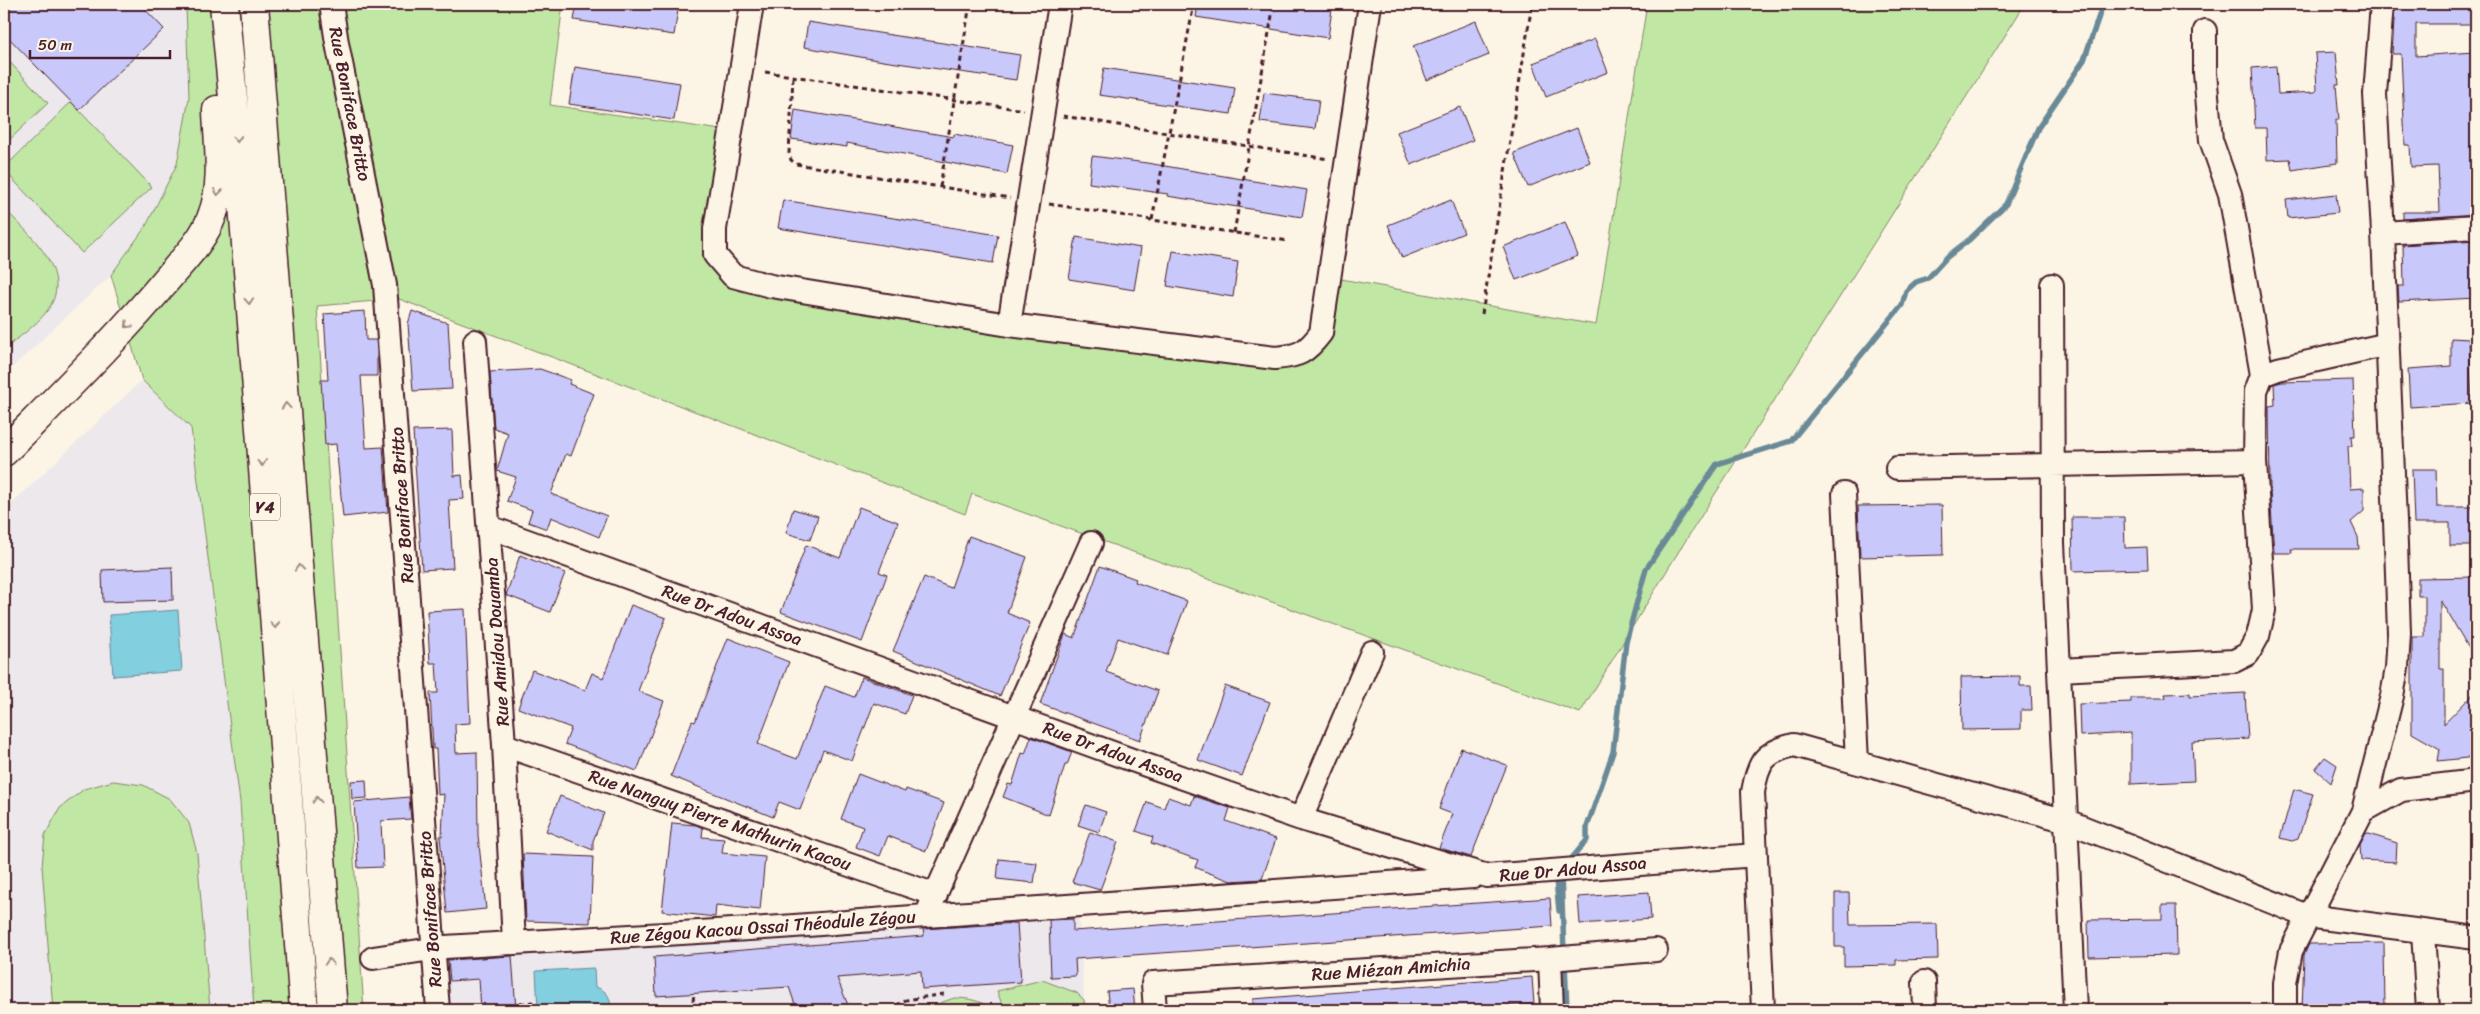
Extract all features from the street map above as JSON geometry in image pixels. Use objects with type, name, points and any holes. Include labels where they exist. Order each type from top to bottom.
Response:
[{"type":"highway","points":[[4,452],[130,323],[197,242],[212,217],[219,180],[214,4]]},
{"type":"highway","name":"Y4","points":[[224,4],[242,191],[304,1010]]},
{"type":"highway","name":"Y4","points":[[254,4],[333,1010]]},
{"type":"street","name":"Rue Boniface Britto","points":[[331,4],[337,44],[385,285],[406,561],[414,705],[438,1010]]},
{"type":"street","points":[[752,4],[715,230],[714,255],[733,276],[771,286],[1009,325],[1275,358],[1295,357],[1309,349],[1321,333],[1370,4]]},
{"type":"street","points":[[1009,325],[1060,4]]},
{"type":"street","points":[[2285,1010],[2285,982],[2291,951],[2307,916],[2363,811],[2392,696],[2399,633],[2388,344],[2375,94],[2382,4]]},
{"type":"street","points":[[2059,670],[2234,661],[2248,654],[2258,636],[2264,610],[2255,461],[2256,391],[2262,375],[2230,194],[2211,140],[2205,73],[2205,30]]},
{"type":"street","points":[[2383,233],[2476,227]]},
{"type":"street","points":[[2052,285],[2053,543],[2075,1010]]},
{"type":"street","name":"Rue Amidou Douamba","points":[[475,341],[504,745],[514,943]]},
{"type":"street","points":[[2262,375],[2278,368],[2388,344]]},
{"type":"street","points":[[1897,468],[2054,467],[2255,461]]},
{"type":"street","points":[[1844,494],[1857,762]]},
{"type":"street","name":"Rue Dr Adou Assoa","points":[[489,527],[1301,819],[1487,876],[1756,855]]},
{"type":"street","name":"Rue Zégou Kacou Ossai Théodule Zégou","points":[[373,958],[434,948],[926,916],[1091,543]]},
{"type":"street","points":[[1301,819],[1372,652]]},
{"type":"street","name":"Rue Nanguy Pierre Mathurin Kacou","points":[[504,745],[936,895]]},
{"type":"street","points":[[1762,1010],[1753,792],[1756,769],[1775,750],[1794,745],[2066,821],[2307,916],[2423,933],[2476,938]]},
{"type":"street","points":[[2363,811],[2401,790],[2476,781]]},
{"type":"street","points":[[926,916],[1487,876]]},
{"type":"street","points":[[2423,933],[2428,1010]]},
{"type":"street","name":"Rue Miézan Amichia","points":[[1155,1010],[1153,984],[1550,959],[1656,950]]},
{"type":"street","points":[[1550,959],[1552,1010]]},
{"type":"street","points":[[1924,982],[1925,1010]]},
{"type":"path","points":[[940,187],[970,4]]},
{"type":"path","points":[[1152,220],[1194,4]]},
{"type":"path","points":[[1234,233],[1274,4]]},
{"type":"path","points":[[1482,314],[1532,4]]},
{"type":"path","points":[[793,77],[789,153],[791,160],[796,164],[1288,241]]},
{"type":"path","points":[[692,1010],[694,993]]},
{"type":"path","points":[[888,1010],[906,1000],[944,994]]},
{"type":"path","points":[[517,1010],[517,1004],[533,1002]]},
{"type":"shaded area","points":[[4,4],[186,4],[189,98],[177,164],[146,226],[111,275],[4,375]]},
{"type":"shaded area","points":[[142,380],[191,428],[240,802],[255,1010],[4,1010],[4,511]]},
{"type":"shaded area","points":[[1078,908],[1085,1010],[449,1010],[445,954]]},
{"type":"green space","points":[[186,4],[563,4],[550,105],[721,130],[707,234],[732,278],[1290,369],[1331,337],[1341,279],[1596,325],[1647,4],[2025,4],[1674,559],[1580,713],[972,494],[965,514],[399,299],[317,306],[364,1010],[254,1010],[240,802],[191,428],[142,380],[111,275],[146,226],[177,164],[189,98]]},
{"type":"green space","points":[[4,56],[48,103],[4,145]]},
{"type":"green space","points":[[71,102],[152,187],[82,253],[4,170]]},
{"type":"green space","points":[[4,208],[36,242],[52,268],[56,282],[54,296],[47,311],[32,327],[4,350]]},
{"type":"green space","points":[[113,781],[143,785],[170,799],[189,823],[197,853],[210,1010],[53,1010],[42,866],[45,835],[60,808],[84,789]]},
{"type":"green space","points":[[1042,980],[1077,993],[1084,1000],[1085,1010],[1004,1010],[997,991]]},
{"type":"green space","points":[[954,998],[985,1004],[994,1010],[930,1010],[940,1003]]},
{"type":"water","points":[[178,610],[182,671],[113,676],[109,615]]},
{"type":"water","points":[[594,968],[595,987],[603,990],[608,995],[610,1010],[538,1010],[536,971]]},
{"type":"building","points":[[4,4],[140,4],[164,29],[79,110],[4,33]]},
{"type":"building","points":[[577,4],[679,4],[674,35],[574,20]]},
{"type":"building","points":[[1198,4],[1297,4],[1332,9],[1328,38],[1196,17]]},
{"type":"building","points":[[2395,4],[2476,4],[2476,24],[2416,24],[2416,56],[2474,52],[2476,214],[2403,219],[2403,212],[2440,212],[2438,166],[2411,167],[2410,145],[2405,145],[2401,54],[2392,54]]},
{"type":"building","points":[[1476,21],[1489,55],[1427,80],[1413,46]]},
{"type":"building","points":[[808,22],[1020,55],[1016,80],[883,61],[804,47]]},
{"type":"building","points":[[1595,39],[1608,72],[1546,97],[1533,63]]},
{"type":"building","points":[[2336,52],[2339,85],[2336,85],[2339,120],[2336,120],[2337,163],[2292,170],[2290,159],[2267,160],[2266,128],[2255,128],[2252,68],[2276,66],[2278,94],[2315,92],[2317,90],[2315,53]]},
{"type":"building","points":[[575,67],[680,83],[674,120],[569,104]]},
{"type":"building","points":[[1104,68],[1235,88],[1231,114],[1099,95]]},
{"type":"building","points":[[1264,93],[1319,100],[1315,129],[1260,122]]},
{"type":"building","points":[[1460,107],[1473,140],[1411,165],[1397,132]]},
{"type":"building","points":[[795,110],[954,137],[954,134],[1013,145],[1007,174],[847,143],[847,147],[791,139]]},
{"type":"building","points":[[1577,128],[1590,162],[1528,187],[1514,153]]},
{"type":"building","points":[[1092,156],[1147,163],[1307,190],[1302,217],[1167,196],[1168,194],[1089,183]]},
{"type":"building","points":[[2336,194],[2338,213],[2288,218],[2286,200]]},
{"type":"building","points":[[783,200],[998,235],[993,263],[778,228]]},
{"type":"building","points":[[1451,200],[1464,233],[1402,258],[1388,225]]},
{"type":"building","points":[[1565,222],[1578,256],[1516,280],[1503,247]]},
{"type":"building","points":[[1076,237],[1141,248],[1134,290],[1069,279]]},
{"type":"building","points":[[2476,240],[2476,298],[2399,302],[2398,286],[2404,286],[2403,245]]},
{"type":"building","points":[[1173,251],[1238,262],[1233,297],[1167,286]]},
{"type":"building","points":[[365,311],[366,340],[376,340],[377,351],[377,376],[361,376],[366,448],[383,447],[388,512],[343,517],[336,444],[325,445],[321,380],[328,380],[324,314]]},
{"type":"building","points":[[412,311],[448,323],[452,389],[413,391],[408,324]]},
{"type":"building","points":[[2451,338],[2469,339],[2472,403],[2410,407],[2408,369],[2451,366]]},
{"type":"building","points":[[540,369],[571,380],[569,384],[594,394],[571,456],[566,454],[551,494],[607,516],[599,537],[551,517],[547,529],[528,522],[532,510],[507,501],[516,477],[497,471],[508,433],[494,428],[490,372]]},
{"type":"building","points":[[2353,380],[2355,436],[2351,436],[2352,446],[2348,446],[2350,489],[2364,488],[2364,511],[2351,522],[2358,537],[2359,549],[2291,549],[2292,553],[2274,553],[2270,491],[2269,406],[2275,405],[2274,384],[2282,382]]},
{"type":"building","points":[[452,430],[454,476],[462,475],[464,499],[449,500],[453,568],[422,570],[413,431]]},
{"type":"building","points":[[2412,469],[2436,469],[2437,507],[2476,507],[2476,546],[2450,546],[2450,523],[2414,523]]},
{"type":"building","points":[[1942,505],[1943,555],[1860,557],[1858,506]]},
{"type":"building","points":[[859,507],[898,522],[879,572],[887,575],[862,642],[781,612],[806,545],[840,558]]},
{"type":"building","points":[[793,509],[818,516],[810,540],[786,533]]},
{"type":"building","points":[[2072,517],[2124,517],[2125,548],[2147,547],[2148,569],[2073,571]]},
{"type":"building","points":[[969,536],[1027,557],[1007,613],[1030,623],[1000,696],[893,651],[924,577],[951,588]]},
{"type":"building","points":[[520,555],[565,573],[550,612],[506,595]]},
{"type":"building","points":[[1100,566],[1136,579],[1135,582],[1187,601],[1167,655],[1118,638],[1106,672],[1158,691],[1140,740],[1040,704],[1065,634],[1074,638]]},
{"type":"building","points":[[172,567],[173,600],[103,602],[102,570]]},
{"type":"building","points":[[2476,577],[2476,660],[2440,600],[2440,669],[2444,669],[2444,724],[2476,691],[2476,757],[2438,761],[2440,749],[2412,733],[2412,637],[2425,637],[2425,596],[2418,596],[2418,578]]},
{"type":"building","points":[[631,605],[666,618],[638,691],[664,701],[637,771],[565,744],[571,728],[518,708],[532,670],[585,690],[592,673],[603,678]]},
{"type":"building","points":[[465,609],[470,723],[455,724],[456,753],[477,752],[478,835],[486,909],[447,913],[440,836],[442,836],[444,794],[438,795],[436,749],[433,749],[430,693],[438,693],[436,663],[430,663],[427,611]]},
{"type":"building","points":[[728,638],[789,662],[758,744],[797,759],[825,686],[854,697],[862,677],[912,695],[905,714],[874,703],[852,761],[823,750],[800,810],[779,802],[773,817],[671,776],[692,721],[695,722]]},
{"type":"building","points":[[2020,676],[2020,686],[2031,686],[2032,710],[2021,710],[2021,729],[1962,730],[1961,677]]},
{"type":"building","points":[[1225,686],[1270,702],[1242,776],[1198,760]]},
{"type":"building","points":[[2190,693],[2190,696],[2245,693],[2248,739],[2192,742],[2194,781],[2131,784],[2131,733],[2080,736],[2079,704],[2131,702],[2131,698],[2166,698],[2165,694]]},
{"type":"building","points":[[1031,737],[1072,752],[1067,765],[1065,765],[1049,815],[1003,797],[1008,784],[1012,785],[1022,753],[1025,754]]},
{"type":"building","points":[[1461,748],[1507,765],[1471,857],[1439,848],[1452,814],[1439,809]]},
{"type":"building","points":[[2325,757],[2337,765],[2331,783],[2315,769]]},
{"type":"building","points":[[858,774],[905,792],[906,789],[944,803],[926,851],[888,836],[880,856],[856,847],[863,827],[841,819]]},
{"type":"building","points":[[366,780],[367,798],[352,799],[351,781]]},
{"type":"building","points":[[2294,789],[2313,794],[2298,839],[2292,841],[2280,838]]},
{"type":"building","points":[[560,796],[604,813],[593,841],[593,850],[546,831]]},
{"type":"building","points":[[1194,796],[1230,808],[1226,821],[1276,839],[1262,879],[1231,881],[1204,871],[1195,867],[1198,860],[1151,843],[1153,837],[1136,831],[1147,802],[1164,808],[1168,797],[1191,805]]},
{"type":"building","points":[[409,797],[411,819],[381,821],[383,867],[358,868],[354,802]]},
{"type":"building","points":[[1086,805],[1106,812],[1099,832],[1078,825]]},
{"type":"building","points":[[672,823],[696,825],[703,828],[702,837],[724,839],[722,853],[765,857],[760,910],[716,905],[715,917],[662,911]]},
{"type":"building","points":[[1090,832],[1118,842],[1100,890],[1072,882]]},
{"type":"building","points":[[2366,833],[2397,843],[2396,862],[2361,860],[2360,845]]},
{"type":"building","points":[[523,854],[593,857],[590,923],[526,921]]},
{"type":"building","points":[[999,859],[1037,863],[1034,883],[997,879]]},
{"type":"building","points":[[1649,892],[1651,919],[1580,924],[1578,897]]},
{"type":"building","points":[[1835,893],[1849,893],[1850,925],[1937,924],[1938,959],[1896,960],[1896,965],[1844,966],[1844,947],[1835,947]]},
{"type":"building","points":[[1550,898],[1552,926],[1075,959],[1076,976],[1051,977],[1049,920],[1073,919],[1073,931]]},
{"type":"building","points":[[2162,905],[2176,905],[2177,955],[2089,957],[2088,920],[2162,919]]},
{"type":"building","points":[[1017,923],[1021,982],[922,989],[921,971],[837,978],[850,1010],[797,1010],[789,987],[656,996],[654,957],[924,936],[923,929]]},
{"type":"building","points":[[2384,943],[2385,1008],[2302,1009],[2304,955],[2309,944]]},
{"type":"building","points":[[512,956],[516,1010],[481,1010],[479,979],[450,981],[448,960]]},
{"type":"building","points":[[1532,977],[1534,1004],[1453,1010],[1253,1010],[1253,999]]},
{"type":"building","points":[[1133,989],[1135,1010],[1109,1010],[1107,991]]},
{"type":"waterway","points":[[1568,863],[1587,840],[1587,827],[1613,752],[1626,642],[1646,569],[1717,464],[1791,441],[1902,305],[1906,291],[1916,282],[1928,278],[1947,257],[1970,239],[2006,204],[2038,128],[2084,60],[2103,4]]},
{"type":"waterway","points":[[1561,874],[1564,952]]},
{"type":"waterway","points":[[1556,880],[1559,911]]},
{"type":"waterway","points":[[1565,962],[1567,1010]]}]
